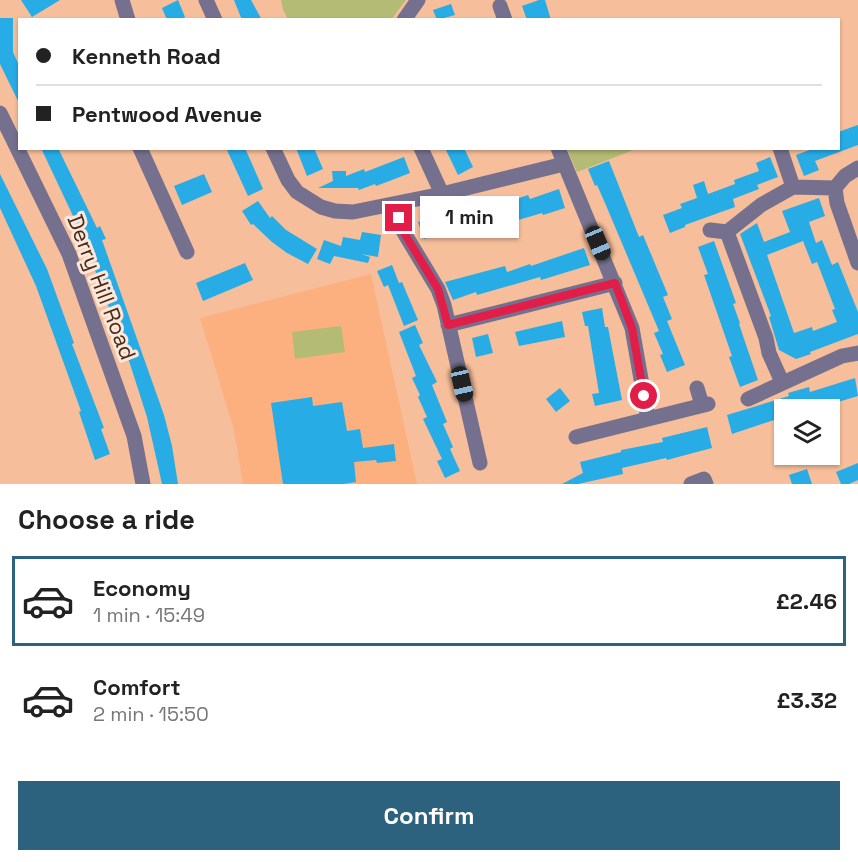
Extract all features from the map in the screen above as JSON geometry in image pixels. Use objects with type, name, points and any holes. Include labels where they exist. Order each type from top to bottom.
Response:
[{"type":"street","points":[[122,0],[127,18]]},
{"type":"street","points":[[206,0],[214,18]]},
{"type":"street","points":[[405,18],[418,0]]},
{"type":"street","name":"Derry Hill Road","points":[[0,113],[69,255],[134,436],[143,484]]},
{"type":"street","points":[[141,150],[187,252]]},
{"type":"street","points":[[274,150],[288,180],[297,192],[321,207],[353,212],[394,205],[564,164]]},
{"type":"street","points":[[422,150],[442,194]]},
{"type":"street","points":[[559,150],[632,328],[648,419]]},
{"type":"street","points":[[781,150],[793,187]]},
{"type":"street","points":[[858,168],[845,176],[835,188],[837,202],[858,263]]},
{"type":"street","points":[[710,230],[727,232],[761,205],[793,187],[835,188]]},
{"type":"street","points":[[394,205],[403,231],[438,289],[480,464]]},
{"type":"street","points":[[727,232],[766,338],[769,353],[782,382]]},
{"type":"street","points":[[448,325],[615,283]]},
{"type":"street","points":[[748,399],[842,356],[858,353]]},
{"type":"street","points":[[582,430],[648,419],[705,404],[697,388]]},
{"type":"street","points":[[475,443],[491,439]]},
{"type":"street","points":[[691,484],[704,479],[706,484]]},
{"type":"shaded area","points":[[371,274],[417,484],[243,484],[234,430],[200,318]]},
{"type":"green space","points":[[281,0],[406,0],[392,18],[287,18]]},
{"type":"green space","points":[[568,150],[633,150],[577,172]]},
{"type":"green space","points":[[341,326],[345,352],[295,359],[292,332]]},
{"type":"building","points":[[21,0],[60,0],[32,17]]},
{"type":"building","points":[[178,0],[185,17],[166,18],[162,8]]},
{"type":"building","points":[[234,0],[251,0],[261,18],[241,18]]},
{"type":"building","points":[[545,0],[550,18],[526,18],[522,6]]},
{"type":"building","points":[[451,4],[455,15],[436,18],[433,10]]},
{"type":"building","points":[[0,18],[13,18],[13,52],[18,63],[18,101],[0,64]]},
{"type":"building","points":[[858,125],[858,145],[815,161],[819,170],[804,176],[796,155],[810,150],[840,150],[840,131]]},
{"type":"building","points":[[42,150],[59,150],[97,228],[100,226],[106,239],[102,240],[164,415],[178,484],[162,484],[147,417],[89,254],[91,254]]},
{"type":"building","points":[[227,150],[246,150],[263,189],[248,196]]},
{"type":"building","points":[[297,150],[315,150],[323,169],[307,176]]},
{"type":"building","points":[[446,150],[465,150],[473,167],[458,175]]},
{"type":"building","points":[[404,157],[410,173],[376,186],[375,184],[359,190],[358,188],[318,188],[333,181],[332,171],[346,171],[346,176],[364,169],[365,172]]},
{"type":"building","points":[[770,157],[778,177],[757,185],[759,189],[733,199],[735,207],[685,225],[670,233],[663,215],[682,208],[680,204],[697,198],[693,185],[704,181],[708,194],[735,184],[734,180],[759,171],[756,163]]},
{"type":"building","points":[[609,161],[639,237],[643,235],[668,295],[663,297],[672,319],[667,321],[685,365],[667,372],[660,355],[663,354],[654,333],[659,331],[605,203],[588,169]]},
{"type":"building","points":[[0,174],[47,269],[104,428],[101,429],[110,454],[95,460],[79,412],[81,411],[36,286],[0,208]]},
{"type":"building","points":[[204,174],[212,192],[182,205],[174,186]]},
{"type":"building","points":[[559,189],[565,208],[501,225],[500,221],[462,232],[462,230],[444,236],[443,233],[424,239],[418,222],[471,209],[472,211],[491,205],[492,207],[528,195],[530,199]]},
{"type":"building","points":[[819,198],[825,216],[809,222],[816,243],[822,240],[832,265],[838,262],[858,312],[858,334],[796,359],[779,350],[769,317],[771,316],[740,234],[757,223],[764,242],[790,232],[782,211]],"holes":[[[803,241],[812,264],[817,262],[835,309],[832,310],[837,322],[813,331],[812,327],[794,333],[767,255]]]},
{"type":"building","points":[[258,201],[270,218],[272,216],[286,230],[317,249],[308,264],[287,253],[253,224],[251,225],[242,211]]},
{"type":"building","points":[[362,232],[381,235],[378,257],[361,254],[370,257],[368,263],[334,256],[330,264],[317,259],[324,240],[341,246],[343,237],[360,240]]},
{"type":"building","points":[[714,241],[736,303],[733,304],[758,380],[740,387],[729,357],[732,356],[704,275],[708,274],[698,247]]},
{"type":"building","points":[[584,248],[590,265],[541,280],[540,277],[477,295],[476,292],[453,300],[445,282],[505,266],[507,272]]},
{"type":"building","points":[[245,263],[253,280],[203,301],[196,283]]},
{"type":"building","points":[[392,265],[418,320],[404,326],[388,285],[384,287],[377,271]]},
{"type":"building","points":[[602,308],[605,327],[608,327],[622,400],[595,406],[592,394],[599,393],[588,326],[585,326],[582,312]]},
{"type":"building","points":[[562,321],[565,337],[519,346],[515,332]]},
{"type":"building","points":[[415,325],[423,343],[419,345],[437,382],[432,385],[447,422],[443,424],[453,447],[450,449],[460,471],[445,478],[437,461],[442,459],[423,419],[427,417],[412,378],[416,376],[399,332]]},
{"type":"building","points":[[488,334],[493,353],[476,357],[472,338]]},
{"type":"building","points":[[855,378],[858,396],[840,401],[840,399],[779,399],[789,396],[788,393],[809,387],[810,392]]},
{"type":"building","points":[[560,388],[570,401],[556,412],[546,399]]},
{"type":"building","points":[[312,397],[313,406],[342,402],[347,431],[360,429],[363,448],[394,444],[396,461],[354,462],[356,482],[283,484],[271,403]]},
{"type":"building","points":[[774,401],[774,420],[732,434],[727,415]]},
{"type":"building","points":[[707,427],[712,448],[667,460],[666,458],[622,468],[623,474],[578,484],[562,484],[583,473],[580,462],[621,452],[621,450],[663,442],[662,438]]},
{"type":"building","points":[[858,463],[858,480],[849,484],[841,484],[836,472]]},
{"type":"building","points":[[807,469],[812,484],[792,484],[789,475]]},
{"type":"route","points":[[399,218],[403,231],[438,289],[448,325],[615,283],[632,328],[644,396]]}]
